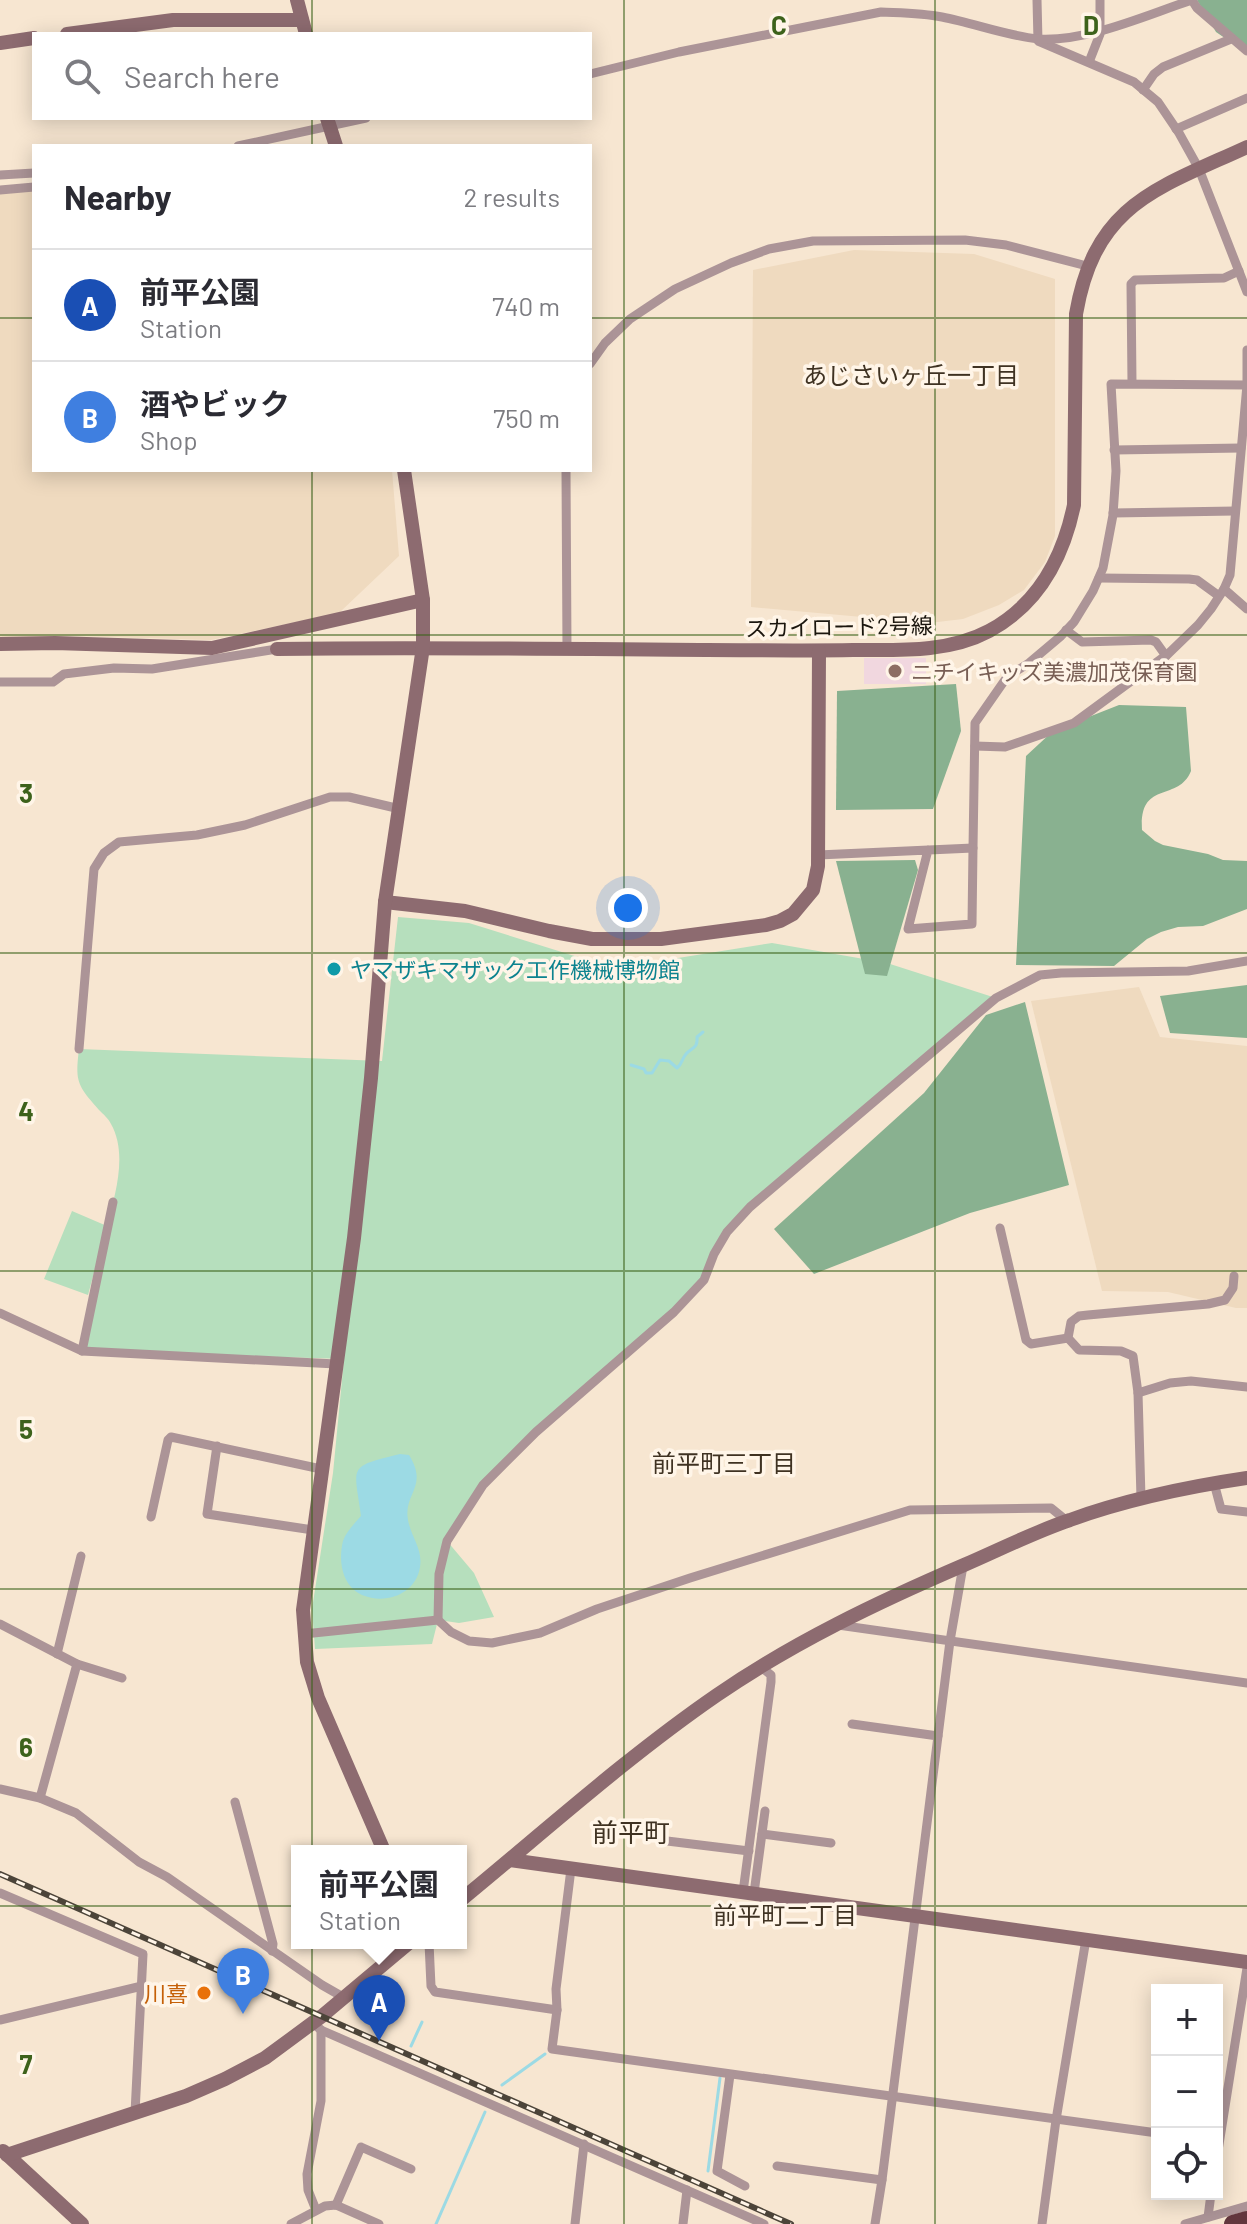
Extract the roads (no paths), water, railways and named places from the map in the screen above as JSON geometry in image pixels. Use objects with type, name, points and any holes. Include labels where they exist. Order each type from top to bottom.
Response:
[{"type":"highway","points":[[1233,2224],[1247,2220]]},
{"type":"street","points":[[82,32],[173,20],[304,27],[297,0]]},
{"type":"street","points":[[1037,0],[1037,39]]},
{"type":"street","points":[[1089,62],[1100,31],[1100,0]]},
{"type":"street","points":[[592,74],[679,52],[881,12],[942,17],[1037,39],[1100,31],[1192,0],[1197,8],[1247,51]]},
{"type":"street","points":[[0,43],[32,38]]},
{"type":"street","points":[[1037,39],[1134,82],[1158,102],[1199,169],[1247,292]]},
{"type":"street","points":[[1143,90],[1163,67],[1231,39]]},
{"type":"street","points":[[1176,129],[1247,98]]},
{"type":"street","points":[[246,144],[328,122],[335,144]]},
{"type":"street","name":"スカイロード2号線","points":[[277,649],[918,650],[949,645],[989,631],[1009,617],[1046,581],[1062,550],[1074,505],[1076,314],[1087,266],[1103,236],[1123,213],[1151,192],[1247,147]]},
{"type":"street","points":[[0,175],[32,173]]},
{"type":"street","points":[[0,190],[32,187]]},
{"type":"street","points":[[592,361],[605,343],[630,319],[675,289],[769,249],[813,241],[965,240],[1006,245],[1087,266]]},
{"type":"street","points":[[1132,383],[1131,284],[1135,280],[1224,278],[1239,271]]},
{"type":"street","points":[[975,746],[1005,747],[1074,723],[1166,656],[1198,625],[1222,592],[1230,575],[1247,385],[1247,350]]},
{"type":"street","points":[[928,850],[908,929],[972,924],[975,723],[1007,677],[1029,663],[1066,630],[1099,578],[1113,513],[1111,384],[1247,385]]},
{"type":"street","points":[[1114,450],[1241,448]]},
{"type":"street","points":[[381,1845],[318,1698],[307,1662],[303,1610],[366,1136],[385,902],[423,647],[423,600],[404,472]]},
{"type":"street","points":[[566,472],[567,649]]},
{"type":"street","points":[[1113,513],[1235,511]]},
{"type":"street","points":[[1099,578],[1197,580],[1247,609]]},
{"type":"street","points":[[0,644],[212,648],[423,600]]},
{"type":"street","points":[[1066,630],[1082,642],[1151,640],[1166,656]]},
{"type":"street","points":[[0,682],[53,682],[64,674],[114,668],[152,669],[277,649]]},
{"type":"street","points":[[385,902],[465,911],[592,939],[661,939],[766,925],[793,914],[816,882],[819,651]]},
{"type":"street","points":[[79,1049],[94,869],[104,853],[119,842],[197,835],[245,825],[330,797],[349,797],[400,809]]},
{"type":"street","points":[[818,855],[973,848]]},
{"type":"street","points":[[1067,1521],[1051,1508],[910,1510],[677,1582],[597,1609],[540,1633],[492,1643],[469,1641],[451,1632],[438,1620],[439,1574],[447,1541],[483,1485],[536,1432],[674,1312],[704,1280],[727,1232],[750,1207],[996,998],[1040,975],[1188,971],[1247,961]]},
{"type":"street","points":[[82,1351],[113,1202]]},
{"type":"street","points":[[1000,1228],[1026,1340],[1031,1344],[1068,1338]]},
{"type":"street","points":[[1068,1338],[1071,1322],[1079,1316],[1225,1300],[1233,1288],[1234,1276]]},
{"type":"street","points":[[0,1313],[82,1351],[336,1364]]},
{"type":"street","points":[[1068,1338],[1079,1350],[1129,1352],[1133,1356],[1138,1393],[1141,1498]]},
{"type":"street","points":[[1138,1393],[1170,1383],[1191,1381],[1247,1387]]},
{"type":"street","points":[[151,1517],[171,1437],[321,1469]]},
{"type":"street","points":[[217,1446],[207,1514],[313,1530]]},
{"type":"street","points":[[467,1895],[627,1761],[707,1702],[835,1624],[1067,1521],[1141,1498],[1247,1478]]},
{"type":"street","points":[[1214,1483],[1221,1509],[1247,1512]]},
{"type":"street","points":[[57,1654],[81,1556]]},
{"type":"street","points":[[875,2224],[950,1641],[963,1566]]},
{"type":"street","points":[[304,1634],[438,1620]]},
{"type":"street","points":[[0,1624],[77,1664],[122,1678]]},
{"type":"street","points":[[835,1624],[1247,1683]]},
{"type":"street","points":[[40,1798],[77,1664]]},
{"type":"street","points":[[749,1893],[749,1851],[771,1682],[771,1675],[761,1667]]},
{"type":"street","points":[[852,1724],[938,1736]]},
{"type":"street","points":[[0,1789],[40,1798],[76,1813],[139,1862],[167,1877],[343,1997]]},
{"type":"street","points":[[235,1802],[273,1944],[272,1951]]},
{"type":"street","points":[[749,1893],[765,1811]]},
{"type":"street","points":[[762,1834],[831,1843]]},
{"type":"street","points":[[659,1840],[749,1851]]},
{"type":"street","points":[[510,1860],[1086,1939],[1247,1965],[1220,2128]]},
{"type":"street","points":[[571,1869],[552,2049],[1151,2132]]},
{"type":"street","points":[[0,1893],[143,1954],[135,2113]]},
{"type":"street","points":[[1042,2224],[1086,1939]]},
{"type":"street","points":[[4,2152],[135,2113],[225,2079],[317,2027],[343,1997],[402,1949]]},
{"type":"street","points":[[429,1949],[431,1986],[435,1992],[557,2010]]},
{"type":"street","points":[[0,2020],[142,1986]]},
{"type":"street","points":[[317,2027],[764,2224]]},
{"type":"street","points":[[316,2210],[308,2190],[307,2174],[321,2101],[317,2027]]},
{"type":"street","points":[[730,2075],[717,2171],[745,2186]]},
{"type":"street","points":[[575,2224],[584,2144]]},
{"type":"street","points":[[336,2205],[361,2147],[411,2169]]},
{"type":"street","points":[[4,2152],[82,2224]]},
{"type":"street","points":[[777,2166],[882,2180]]},
{"type":"street","points":[[683,2224],[687,2190]]},
{"type":"street","points":[[1208,2217],[1210,2200]]},
{"type":"street","points":[[291,2224],[325,2206],[336,2205],[379,2224]]},
{"type":"street","points":[[1185,2224],[1247,2206]]},
{"type":"water","points":[[400,1454],[409,1455],[417,1475],[407,1511],[420,1554],[420,1567],[413,1584],[406,1590],[390,1598],[371,1598],[355,1591],[346,1579],[341,1557],[343,1541],[361,1516],[358,1471],[371,1462]]},
{"type":"waterway","points":[[631,1065],[644,1069],[646,1073],[652,1073],[660,1060],[669,1061],[677,1068],[696,1046],[697,1037],[703,1032]]},
{"type":"waterway","points":[[411,2046],[422,2022]]},
{"type":"waterway","points":[[502,2085],[545,2054]]},
{"type":"waterway","points":[[708,2171],[720,2078]]},
{"type":"waterway","points":[[436,2224],[485,2112]]},
{"type":"railway","points":[[0,1874],[791,2224]]},
{"type":"place","name":"ニチイキッズ美濃加茂保育園","points":[[895,671]]},
{"type":"place","name":"ヤマザキマザック工作機械博物館","points":[[334,969]]},
{"type":"place","name":"川喜","points":[[204,1993]]},
{"type":"place","name":"酒やビック","points":[[243,2014]]},
{"type":"place","name":"前平公園","points":[[379,2041]]},
{"type":"district","name":"あじさいヶ丘一丁目","points":[[911,374]]},
{"type":"district","name":"前平町三丁目","points":[[724,1462]]},
{"type":"district","name":"前平町","points":[[631,1831]]},
{"type":"district","name":"前平町二丁目","points":[[785,1914]]}]
